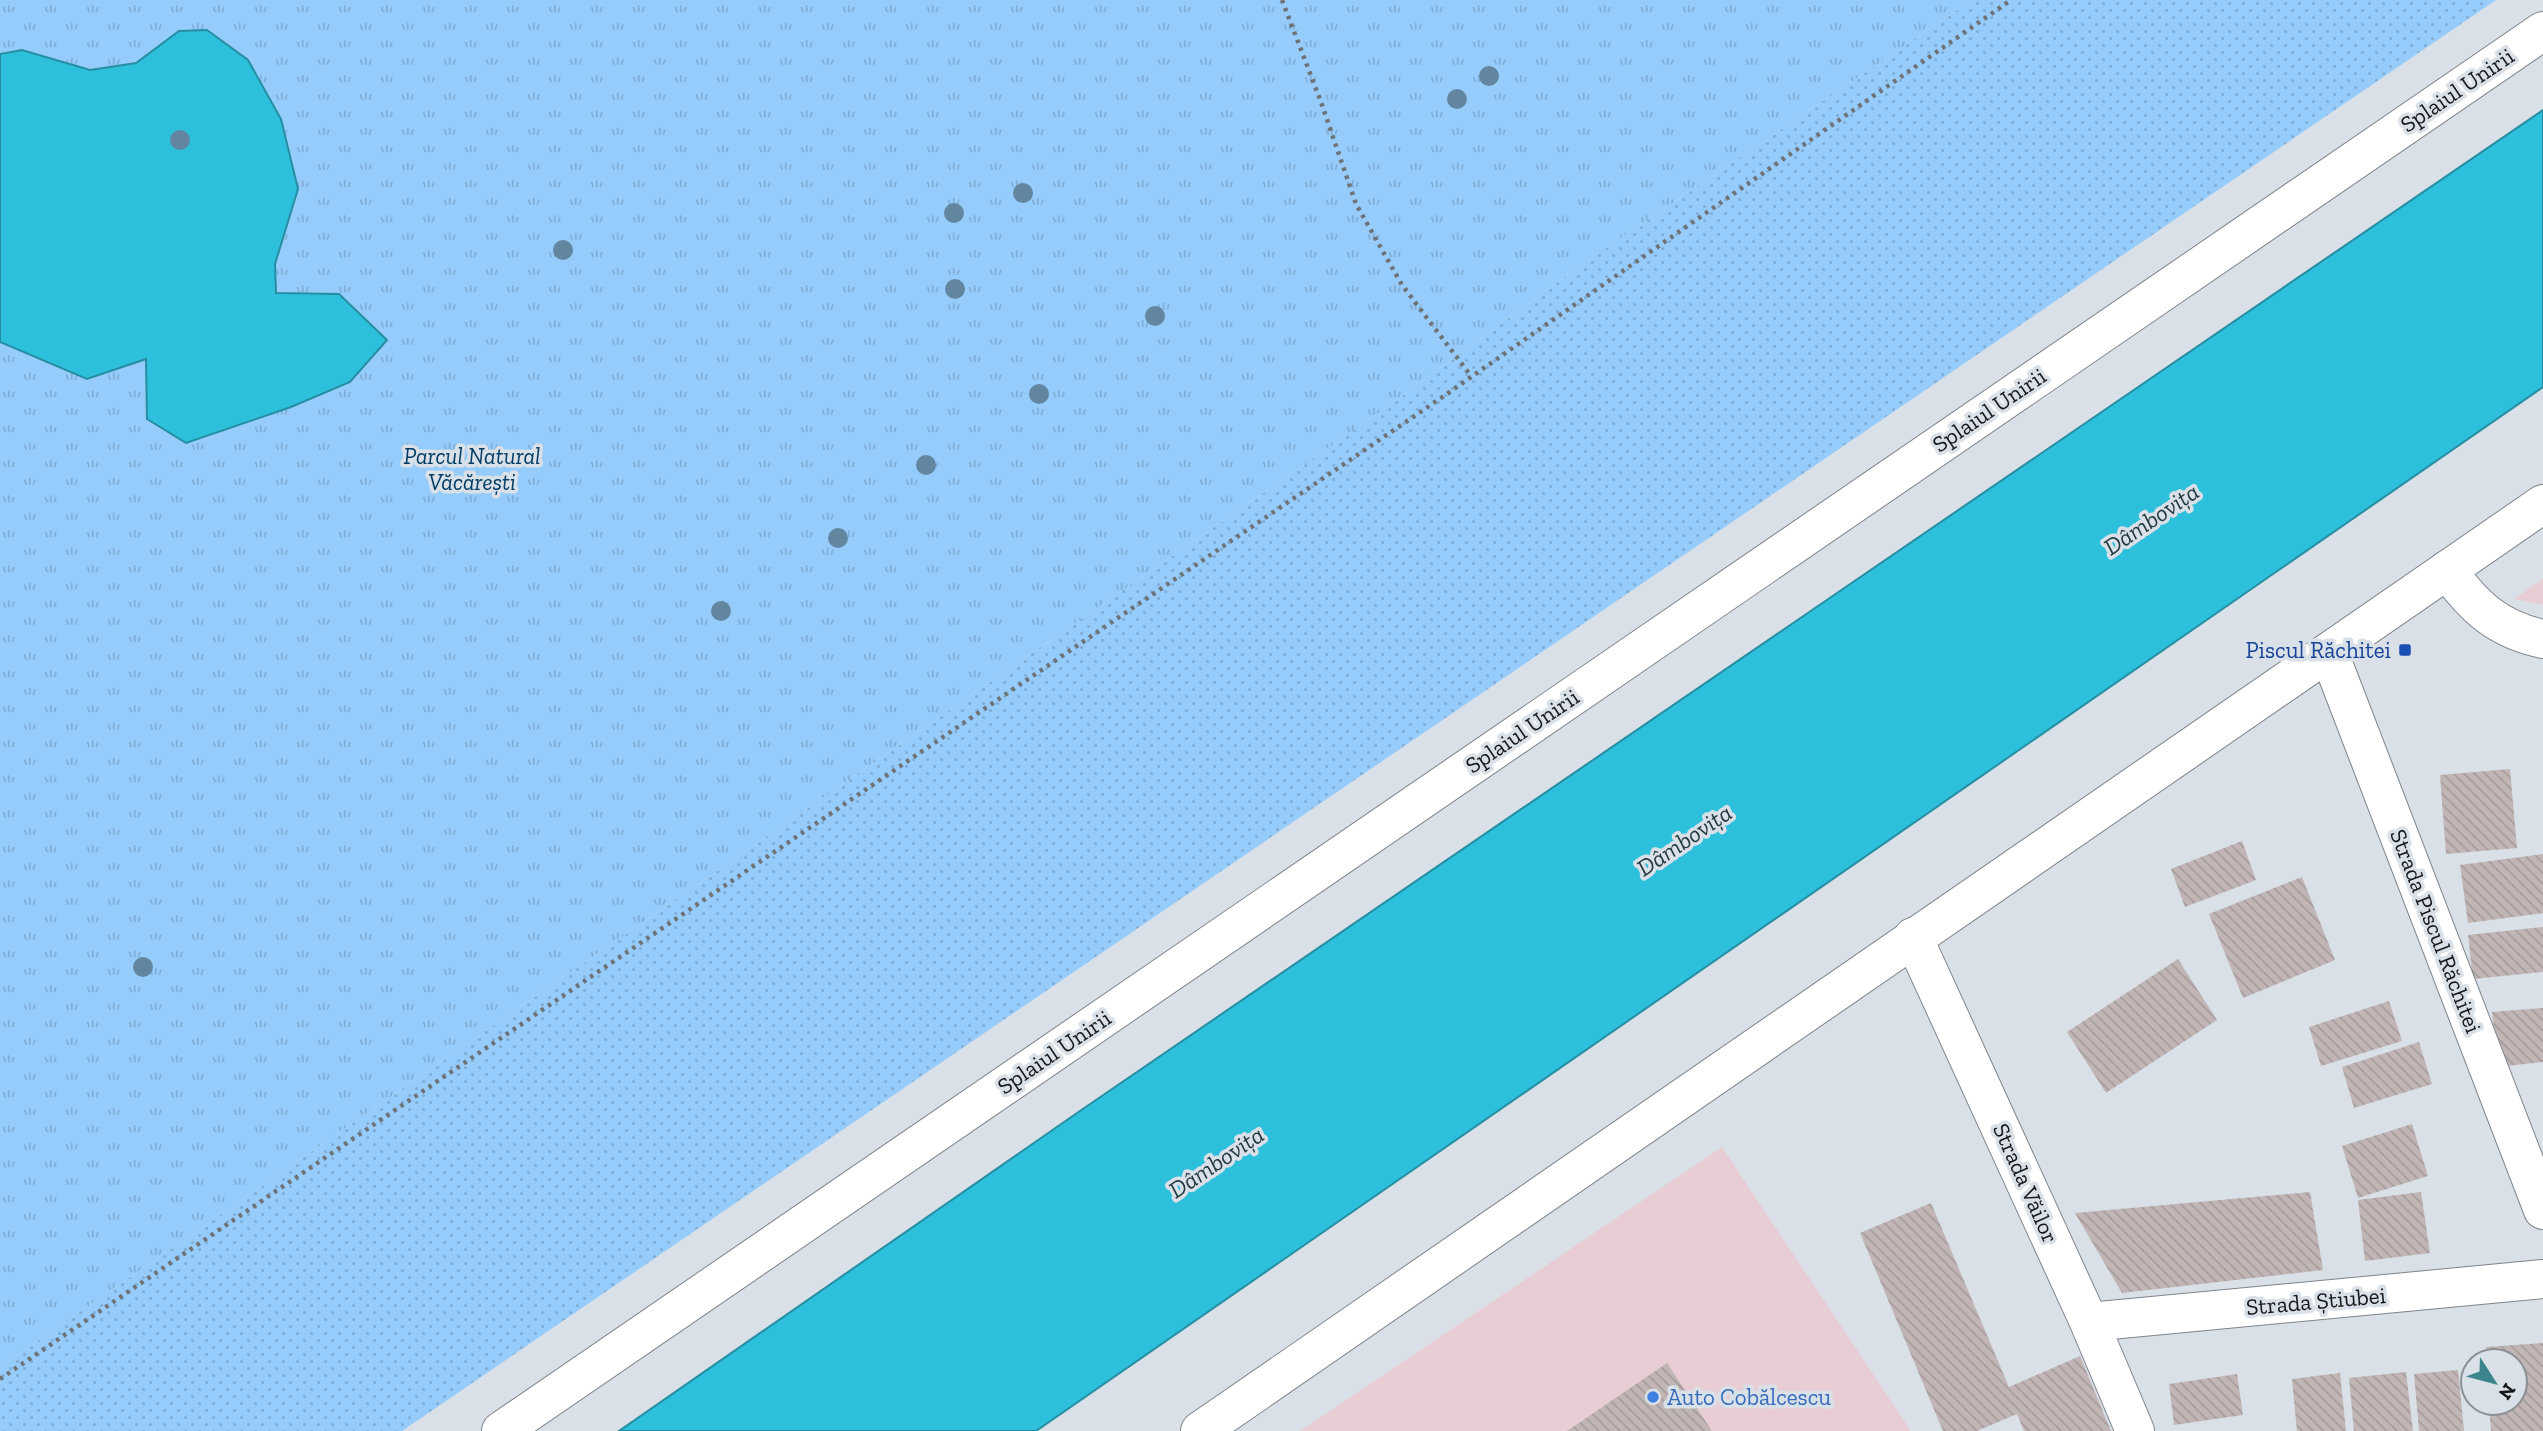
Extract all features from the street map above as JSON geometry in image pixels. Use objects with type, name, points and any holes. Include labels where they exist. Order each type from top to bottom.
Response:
[{"type":"main road","name":"Splaiul Unirii","points":[[501,1431],[2543,31]]},
{"type":"main road","points":[[1200,1431],[2543,504]]},
{"type":"main road","points":[[2447,570],[2467,597],[2483,612],[2521,632],[2543,639]]},
{"type":"main road","name":"Strada Piscul Răchitei","points":[[2329,653],[2543,1210]]},
{"type":"main road","name":"Strada Văilor","points":[[1913,937],[2089,1322],[2135,1431]]},
{"type":"main road","name":"Strada Știubei","points":[[2089,1322],[2543,1279]]},
{"type":"path","points":[[1282,0],[1356,204],[1402,285],[1471,376]]},
{"type":"path","points":[[0,1379],[1471,376],[2011,0]]},
{"type":"shaded area","points":[[2543,579],[2543,605],[2514,599]]},
{"type":"shaded area","points":[[1722,1147],[1911,1431],[1300,1431]]},
{"type":"green space","name":"Parcul Natural Văcărești","points":[[0,0],[1972,0],[1581,265],[1376,415],[0,1367]]},
{"type":"green space","points":[[1972,0],[2496,0],[402,1431],[0,1431],[0,1367],[1376,415],[1581,265]]},
{"type":"water","points":[[207,30],[248,60],[281,119],[298,189],[275,264],[276,293],[339,294],[387,340],[350,382],[291,407],[186,443],[147,419],[146,359],[87,379],[0,342],[0,54],[22,50],[90,70],[136,63],[179,31]]},
{"type":"water","name":"Dâmbovița","points":[[2543,110],[2543,387],[1036,1431],[619,1431],[1077,1113]]},
{"type":"building","points":[[2510,769],[2517,848],[2446,854],[2440,775]]},
{"type":"building","points":[[2242,841],[2256,880],[2185,907],[2171,869]]},
{"type":"building","points":[[2543,854],[2543,913],[2468,923],[2460,865]]},
{"type":"building","points":[[2302,877],[2335,960],[2243,998],[2209,914]]},
{"type":"building","points":[[2543,927],[2543,972],[2473,979],[2468,935]]},
{"type":"building","points":[[2178,959],[2217,1020],[2106,1093],[2067,1032]]},
{"type":"building","points":[[2389,1001],[2402,1041],[2321,1066],[2309,1027]]},
{"type":"building","points":[[2543,1008],[2543,1062],[2498,1067],[2492,1012]]},
{"type":"building","points":[[2419,1042],[2432,1084],[2354,1108],[2342,1067]]},
{"type":"building","points":[[2412,1124],[2428,1176],[2358,1198],[2342,1146]]},
{"type":"building","points":[[2310,1192],[2323,1270],[2122,1293],[2075,1213]]},
{"type":"building","points":[[2421,1192],[2430,1253],[2365,1261],[2358,1200]]},
{"type":"building","points":[[1931,1203],[2009,1387],[2080,1356],[2111,1431],[2024,1431],[2017,1414],[1977,1431],[1943,1431],[1860,1233]]},
{"type":"building","points":[[2543,1343],[2543,1431],[2491,1431],[2490,1417],[2529,1417],[2529,1347],[2486,1347]]},
{"type":"building","name":"Auto Cobălcescu","points":[[1667,1363],[1712,1431],[1567,1431]]},
{"type":"building","points":[[2458,1370],[2459,1417],[2463,1417],[2464,1431],[2419,1431],[2414,1374]]},
{"type":"building","points":[[2406,1372],[2413,1431],[2354,1431],[2349,1378]]},
{"type":"building","points":[[2340,1373],[2346,1431],[2297,1431],[2292,1379]]},
{"type":"building","points":[[2237,1374],[2243,1415],[2174,1425],[2169,1384]]},
{"type":"place","name":"Piscul Răchitei","points":[[2405,650]]},
{"type":"place","name":"Auto Cobălcescu","points":[[1653,1397]]}]
